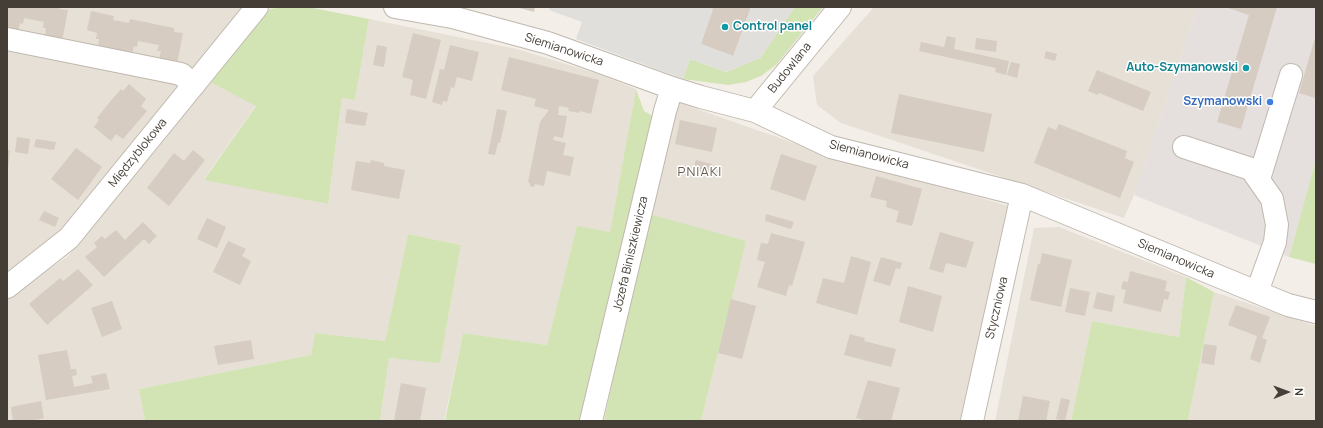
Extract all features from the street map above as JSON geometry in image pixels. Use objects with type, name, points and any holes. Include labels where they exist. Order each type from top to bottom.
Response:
[{"type":"street","name":"Międzyblokowa","points":[[7,287],[69,238],[257,7]]},
{"type":"street","name":"Siemianowicka","points":[[395,7],[452,17],[548,43],[672,88],[755,112],[831,147],[1022,195],[1288,305],[1316,312]]},
{"type":"street","name":"Budowlana","points":[[755,112],[840,7]]},
{"type":"street","points":[[7,39],[181,74],[194,85]]},
{"type":"street","points":[[1259,179],[1291,75]]},
{"type":"street","name":"Józefa Biniszkiewicza","points":[[591,421],[661,126],[672,88]]},
{"type":"street","points":[[1184,146],[1252,169],[1272,199],[1277,225],[1275,242],[1257,292]]},
{"type":"street","name":"Styczniowa","points":[[972,421],[1022,195]]},
{"type":"shaded area","points":[[7,7],[244,7],[63,235],[7,278]]},
{"type":"shaded area","points":[[550,7],[707,7],[713,9],[701,44],[732,56],[751,7],[795,7],[760,58],[726,72],[690,59],[683,79],[576,39],[582,22],[549,10]]},
{"type":"shaded area","points":[[874,7],[1198,7],[1134,195],[1124,218],[841,123],[817,105],[813,76]]},
{"type":"shaded area","points":[[1198,7],[1316,7],[1316,159],[1289,257],[1134,195]]},
{"type":"shaded area","points":[[369,19],[517,49],[598,74],[636,89],[610,232],[577,227],[547,345],[463,333],[444,421],[380,421],[389,358],[440,362],[461,245],[408,234],[385,341],[315,333],[311,355],[139,389],[145,421],[7,421],[7,297],[67,257],[208,81],[256,105],[204,179],[328,204],[342,98],[355,100]]},
{"type":"shaded area","points":[[677,102],[794,143],[1008,206],[962,421],[701,421],[717,358],[649,214]]},
{"type":"shaded area","points":[[1059,227],[1186,277],[1179,337],[1092,321],[1071,421],[995,421],[1034,228]]},
{"type":"shaded area","points":[[1214,292],[1316,326],[1316,421],[1188,421]]},
{"type":"green space","points":[[308,7],[369,19],[355,100],[342,98],[328,204],[204,180],[256,106],[208,81],[270,9]]},
{"type":"green space","points":[[795,7],[823,7],[776,65],[761,76],[746,82],[728,85],[683,79],[690,59],[726,72],[760,58]]},
{"type":"green space","points":[[636,89],[644,111],[654,117],[581,421],[445,421],[463,333],[547,345],[577,226],[610,232]]},
{"type":"green space","points":[[1316,159],[1316,264],[1289,257]]},
{"type":"green space","points":[[649,214],[746,241],[701,421],[604,421]]},
{"type":"green space","points":[[408,234],[461,245],[440,363],[389,358],[380,421],[145,421],[139,389],[311,355],[315,333],[385,341]]},
{"type":"green space","points":[[1186,277],[1214,292],[1188,421],[1071,421],[1092,321],[1179,337]]},
{"type":"building","points":[[7,7],[60,7],[59,9],[68,10],[62,41],[45,37],[46,28],[43,28],[44,22],[24,18],[23,24],[20,23],[18,32],[7,30]]},
{"type":"building","points":[[516,7],[535,7],[534,12]]},
{"type":"building","name":"Control panel","points":[[708,7],[751,7],[733,56],[701,44],[713,9]]},
{"type":"building","name":"Auto-Szymanowski","points":[[1277,7],[1241,129],[1217,122],[1249,15],[1228,8]]},
{"type":"building","points":[[91,11],[114,16],[113,20],[129,23],[130,19],[174,28],[174,32],[183,33],[177,64],[159,60],[161,51],[157,51],[159,45],[138,41],[137,47],[134,46],[132,55],[98,48],[99,39],[96,39],[97,33],[87,30]]},
{"type":"building","points":[[413,33],[441,40],[426,99],[410,95],[413,80],[402,77]]},
{"type":"building","points":[[1316,34],[1316,93],[1315,98],[1299,93]]},
{"type":"building","points":[[947,36],[956,38],[954,49],[1009,61],[1006,75],[995,72],[996,68],[919,51],[921,42],[944,47]]},
{"type":"building","points":[[976,38],[997,41],[996,52],[975,49]]},
{"type":"building","points":[[377,45],[387,47],[384,67],[373,65]]},
{"type":"building","points":[[450,45],[479,52],[472,81],[457,77],[454,88],[451,87],[447,102],[443,101],[442,105],[432,102],[440,69],[444,70]]},
{"type":"building","points":[[1046,51],[1057,54],[1055,61],[1044,58]]},
{"type":"building","points":[[509,57],[599,80],[591,114],[580,111],[579,113],[568,111],[569,108],[559,106],[558,115],[567,116],[563,138],[554,136],[553,140],[566,143],[563,155],[574,157],[570,176],[547,171],[544,186],[535,184],[534,187],[530,186],[530,183],[528,182],[540,122],[549,110],[534,106],[536,99],[501,90]]},
{"type":"building","points":[[1011,62],[1020,64],[1017,78],[1007,75]]},
{"type":"building","points":[[1097,70],[1151,92],[1143,111],[1099,93],[1098,95],[1088,91]]},
{"type":"building","points":[[129,84],[146,99],[141,106],[147,111],[123,139],[116,134],[111,141],[94,127],[99,120],[97,118],[109,103],[121,89],[123,91]]},
{"type":"building","points":[[899,94],[992,114],[984,152],[891,133]]},
{"type":"building","points":[[347,109],[368,113],[365,126],[345,123]]},
{"type":"building","points":[[497,109],[507,111],[500,143],[498,143],[495,155],[488,154]]},
{"type":"building","points":[[680,120],[717,128],[712,152],[675,144]]},
{"type":"building","points":[[1059,124],[1127,151],[1125,158],[1134,162],[1120,198],[1034,163],[1048,127],[1056,130]]},
{"type":"building","points":[[17,137],[30,139],[28,154],[15,152]]},
{"type":"building","points":[[36,139],[56,142],[54,150],[34,147]]},
{"type":"building","points":[[76,148],[102,167],[78,200],[51,179]]},
{"type":"building","points":[[7,150],[10,150],[8,170],[7,170]]},
{"type":"building","points":[[193,150],[205,160],[169,206],[147,188],[174,153],[184,161]]},
{"type":"building","points":[[781,154],[817,166],[805,201],[770,189]]},
{"type":"building","points":[[371,160],[384,163],[384,166],[405,170],[399,199],[351,190],[356,161],[370,163]]},
{"type":"building","points":[[696,160],[712,164],[709,174],[693,170]]},
{"type":"building","points":[[876,176],[922,189],[912,226],[896,222],[899,211],[886,207],[887,201],[870,197]]},
{"type":"building","points":[[44,211],[59,218],[55,227],[39,220]]},
{"type":"building","points":[[766,214],[794,222],[791,229],[765,221]]},
{"type":"building","points":[[207,218],[226,227],[217,248],[197,239]]},
{"type":"building","points":[[143,222],[157,236],[149,244],[144,239],[104,277],[85,257],[97,247],[94,243],[102,236],[105,239],[116,230],[125,240]]},
{"type":"building","points":[[940,232],[974,242],[966,268],[946,263],[943,273],[929,269]]},
{"type":"building","points":[[771,233],[805,242],[792,286],[789,285],[786,296],[757,287],[765,262],[757,260],[761,243],[768,244]]},
{"type":"building","points":[[228,241],[246,249],[242,256],[251,261],[240,285],[213,272]]},
{"type":"building","points":[[1042,253],[1072,260],[1061,307],[1030,300]]},
{"type":"building","points":[[851,256],[871,262],[857,315],[816,303],[823,278],[844,283]]},
{"type":"building","points":[[881,257],[902,263],[900,269],[896,268],[890,286],[873,281]]},
{"type":"building","points":[[78,269],[93,285],[47,325],[29,304],[60,278],[63,281]]},
{"type":"building","points":[[1130,271],[1167,281],[1165,291],[1170,292],[1168,300],[1164,299],[1161,312],[1123,303],[1126,290],[1121,289],[1123,281],[1128,282]]},
{"type":"building","points":[[908,286],[942,296],[933,332],[899,322]]},
{"type":"building","points":[[1070,288],[1090,292],[1085,316],[1065,312]]},
{"type":"building","points":[[1097,292],[1115,296],[1112,312],[1093,308]]},
{"type":"building","points":[[731,299],[756,306],[742,359],[718,353]]},
{"type":"building","points":[[112,301],[122,329],[102,337],[91,308]]},
{"type":"building","points":[[1236,305],[1270,317],[1262,338],[1267,340],[1260,363],[1250,359],[1257,336],[1228,325]]},
{"type":"building","points":[[850,334],[865,338],[864,341],[896,349],[891,367],[844,355]]},
{"type":"building","points":[[251,340],[254,359],[218,365],[214,346]]},
{"type":"building","points":[[1204,344],[1217,346],[1214,365],[1201,363]]},
{"type":"building","points":[[67,350],[71,369],[76,369],[77,375],[72,376],[74,387],[93,383],[91,376],[106,373],[110,389],[46,400],[38,355]]},
{"type":"building","points":[[868,380],[900,388],[891,421],[867,421],[856,418]]},
{"type":"building","points":[[401,383],[426,388],[420,421],[394,421]]},
{"type":"building","points":[[1023,396],[1050,401],[1046,421],[1018,421]]},
{"type":"building","points":[[1061,398],[1070,400],[1065,421],[1056,419]]},
{"type":"building","points":[[41,401],[44,418],[30,421],[13,421],[11,407]]},
{"type":"place","name":"Control panel","points":[[725,27]]},
{"type":"place","name":"Auto-Szymanowski","points":[[1246,68]]},
{"type":"place","name":"Szymanowski","points":[[1270,102]]},
{"type":"district","name":"PNIAKI","points":[[700,172]]}]
